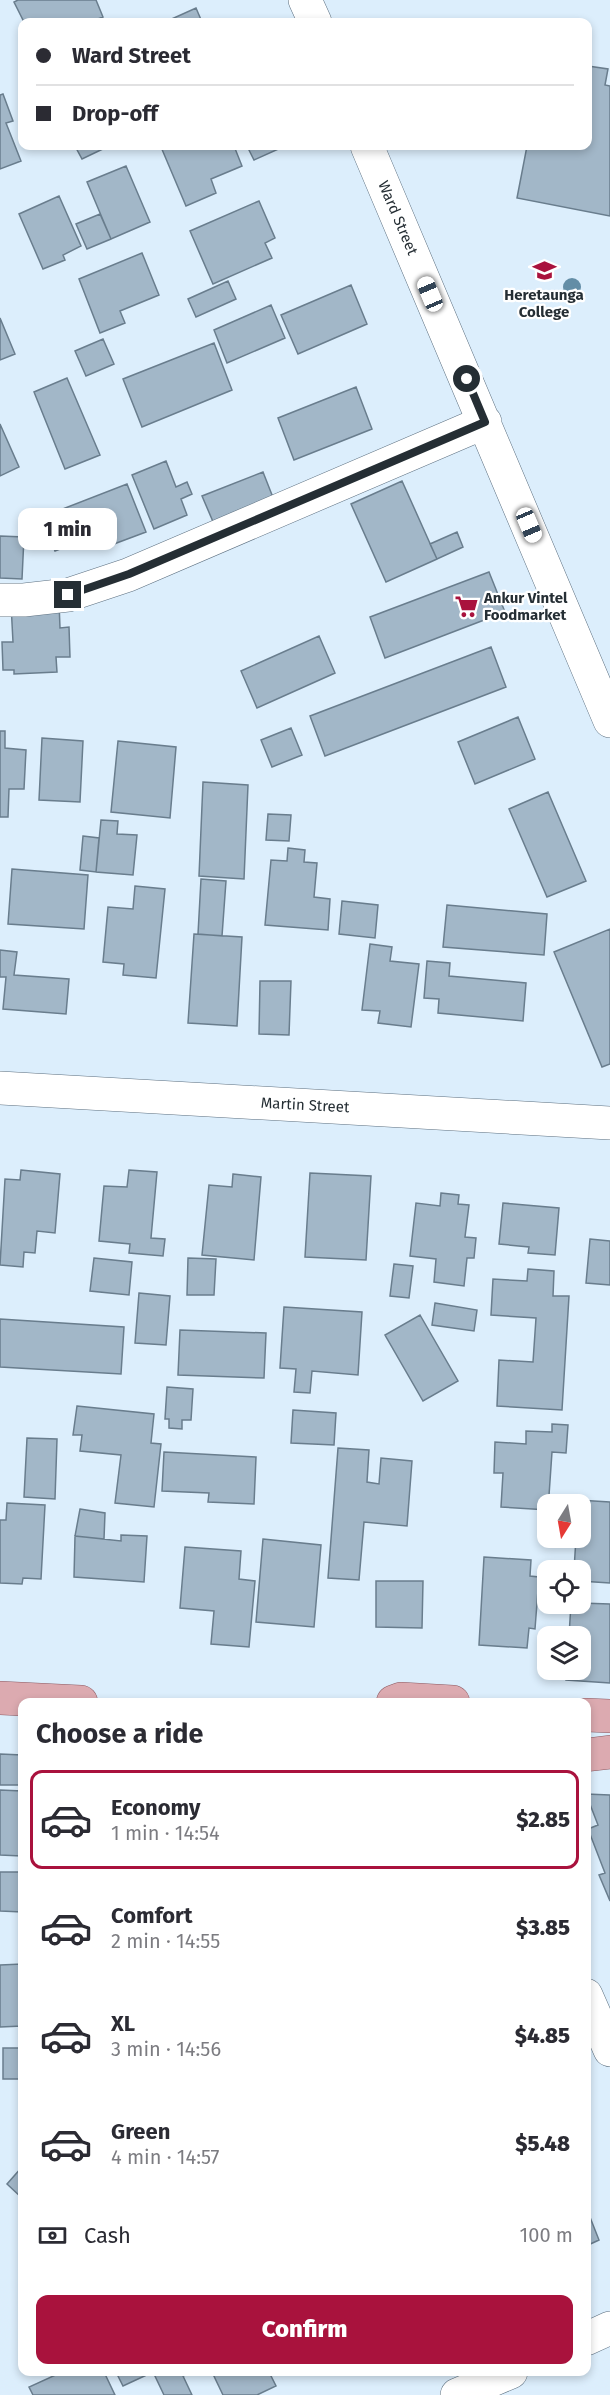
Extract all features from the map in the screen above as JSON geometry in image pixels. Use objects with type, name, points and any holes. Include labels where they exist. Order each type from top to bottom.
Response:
[{"type":"main road","points":[[0,1698],[18,1699]]},
{"type":"main road","points":[[591,1715],[610,1716]]},
{"type":"main road","points":[[591,1754],[610,1752]]},
{"type":"street","points":[[305,0],[313,18]]},
{"type":"street","name":"Ward Street","points":[[369,150],[610,721]]},
{"type":"street","points":[[0,600],[68,595],[129,574],[485,422]]},
{"type":"street","name":"Martin Street","points":[[0,1088],[610,1123]]},
{"type":"street","points":[[591,2006],[610,2050]]},
{"type":"street","points":[[591,2337],[610,2328]]},
{"type":"street","points":[[457,2395],[502,2376]]},
{"type":"building","points":[[18,0],[96,0],[103,17],[22,18],[14,2]]},
{"type":"building","points":[[196,8],[200,18],[174,18]]},
{"type":"building","points":[[592,67],[608,69],[605,85],[610,86],[610,216],[517,198],[526,150],[592,150]]},
{"type":"building","points":[[3,94],[13,121],[6,123],[21,161],[0,169],[0,95]]},
{"type":"building","points":[[77,150],[101,150],[82,159]]},
{"type":"building","points":[[162,150],[236,150],[242,166],[211,179],[216,193],[186,206]]},
{"type":"building","points":[[249,150],[276,150],[254,160]]},
{"type":"building","points":[[126,166],[150,222],[111,239],[87,182]]},
{"type":"building","points":[[59,196],[81,246],[63,255],[65,260],[43,269],[19,214]]},
{"type":"building","points":[[259,201],[275,238],[265,243],[272,258],[213,284],[190,231]]},
{"type":"building","points":[[100,214],[111,239],[87,249],[76,224]]},
{"type":"building","points":[[142,253],[159,295],[120,311],[125,323],[100,333],[79,279]]},
{"type":"building","points":[[228,281],[236,299],[196,317],[188,299]]},
{"type":"building","points":[[351,285],[367,324],[298,354],[281,315]]},
{"type":"building","points":[[271,305],[285,338],[227,363],[214,330]]},
{"type":"building","points":[[0,318],[15,354],[0,360]]},
{"type":"building","points":[[103,339],[114,364],[86,376],[75,351]]},
{"type":"building","points":[[214,343],[232,390],[142,427],[123,379]]},
{"type":"building","points":[[67,378],[100,455],[65,469],[34,392]]},
{"type":"building","points":[[356,387],[372,429],[294,460],[278,418]]},
{"type":"building","points":[[0,424],[19,467],[0,476]]},
{"type":"building","points":[[166,461],[176,487],[187,482],[192,494],[181,499],[187,515],[154,529],[132,475]]},
{"type":"building","points":[[263,472],[274,500],[214,524],[202,496]]},
{"type":"building","points":[[402,481],[437,559],[386,582],[351,504]]},
{"type":"building","points":[[127,484],[146,532],[114,544],[109,530],[55,551],[42,517]]},
{"type":"building","points":[[457,532],[463,547],[437,559],[430,544]]},
{"type":"building","points":[[0,536],[24,537],[22,579],[0,578]]},
{"type":"building","points":[[489,572],[505,612],[385,658],[370,617]]},
{"type":"building","points":[[59,602],[60,628],[69,627],[70,657],[56,657],[57,672],[14,674],[14,670],[3,670],[2,642],[13,642],[11,604]]},
{"type":"building","points":[[319,636],[335,673],[257,708],[241,671]]},
{"type":"building","points":[[491,647],[506,687],[325,756],[310,716]]},
{"type":"building","points":[[518,717],[535,759],[475,784],[458,742]]},
{"type":"building","points":[[291,728],[302,755],[272,767],[261,740]]},
{"type":"building","points":[[0,731],[5,731],[5,748],[26,750],[24,789],[9,789],[8,817],[0,817]]},
{"type":"building","points":[[42,738],[83,741],[80,802],[39,800]]},
{"type":"building","points":[[118,741],[176,747],[170,818],[111,812]]},
{"type":"building","points":[[203,782],[248,785],[244,879],[199,876]]},
{"type":"building","points":[[548,792],[586,881],[547,897],[509,809]]},
{"type":"building","points":[[268,814],[291,815],[289,841],[266,840]]},
{"type":"building","points":[[101,820],[118,821],[117,834],[137,835],[133,875],[96,872]]},
{"type":"building","points":[[83,836],[99,838],[96,872],[80,870]]},
{"type":"building","points":[[288,848],[305,850],[304,862],[317,863],[314,897],[330,899],[328,930],[265,925],[271,860],[287,861]]},
{"type":"building","points":[[12,869],[88,875],[84,929],[8,924]]},
{"type":"building","points":[[201,879],[226,881],[222,936],[198,934]]},
{"type":"building","points":[[135,886],[165,889],[156,978],[123,975],[124,964],[103,962],[108,907],[133,909]]},
{"type":"building","points":[[342,901],[378,905],[375,938],[339,934]]},
{"type":"building","points":[[447,905],[547,914],[544,955],[443,947]]},
{"type":"building","points":[[610,929],[610,1064],[602,1067],[554,952]]},
{"type":"building","points":[[194,934],[242,937],[237,1026],[188,1023]]},
{"type":"building","points":[[370,944],[392,947],[390,961],[419,964],[411,1027],[378,1023],[380,1011],[362,1010]]},
{"type":"building","points":[[0,950],[17,952],[14,975],[69,979],[66,1014],[3,1009],[6,977],[0,977]]},
{"type":"building","points":[[427,961],[450,963],[449,976],[526,983],[523,1021],[438,1013],[439,999],[424,998]]},
{"type":"building","points":[[260,981],[291,981],[289,1035],[259,1034]]},
{"type":"building","points":[[21,1170],[60,1174],[55,1233],[37,1231],[35,1253],[24,1252],[23,1267],[0,1265],[5,1179],[20,1180]]},
{"type":"building","points":[[129,1170],[157,1172],[151,1238],[165,1239],[163,1256],[129,1253],[130,1244],[99,1241],[104,1186],[127,1187]]},
{"type":"building","points":[[310,1173],[371,1176],[366,1260],[305,1257]]},
{"type":"building","points":[[233,1174],[261,1177],[254,1260],[202,1255],[209,1185],[232,1187]]},
{"type":"building","points":[[441,1193],[459,1195],[458,1204],[469,1205],[465,1237],[476,1238],[474,1258],[467,1258],[464,1286],[434,1282],[436,1259],[410,1256],[416,1203],[440,1206]]},
{"type":"building","points":[[503,1203],[559,1208],[555,1255],[528,1253],[529,1247],[499,1244]]},
{"type":"building","points":[[590,1239],[610,1241],[610,1285],[586,1283]]},
{"type":"building","points":[[94,1258],[132,1262],[129,1295],[90,1291]]},
{"type":"building","points":[[188,1258],[216,1259],[214,1295],[187,1295]]},
{"type":"building","points":[[394,1264],[413,1266],[409,1298],[390,1296]]},
{"type":"building","points":[[528,1269],[554,1271],[553,1296],[569,1296],[562,1410],[497,1406],[499,1360],[533,1362],[536,1318],[491,1315],[493,1279],[527,1281]]},
{"type":"building","points":[[139,1293],[170,1296],[166,1345],[135,1343]]},
{"type":"building","points":[[435,1303],[477,1310],[474,1331],[432,1325]]},
{"type":"building","points":[[284,1307],[362,1312],[358,1375],[312,1371],[310,1393],[294,1392],[296,1369],[280,1368]]},
{"type":"building","points":[[420,1315],[458,1381],[423,1401],[385,1335]]},
{"type":"building","points":[[0,1319],[124,1327],[121,1374],[0,1367]]},
{"type":"building","points":[[180,1330],[266,1333],[264,1378],[178,1375]]},
{"type":"building","points":[[167,1387],[193,1389],[191,1420],[182,1420],[182,1429],[169,1428],[169,1419],[165,1419]]},
{"type":"building","points":[[77,1406],[154,1414],[151,1443],[161,1444],[154,1507],[115,1503],[121,1455],[80,1451],[82,1435],[73,1435]]},
{"type":"building","points":[[293,1410],[336,1413],[334,1445],[291,1443]]},
{"type":"building","points":[[552,1424],[568,1425],[566,1453],[552,1452],[549,1494],[537,1494],[537,1509],[501,1507],[503,1473],[494,1473],[495,1442],[526,1444],[526,1431],[552,1432]]},
{"type":"building","points":[[27,1438],[57,1439],[55,1499],[24,1497]]},
{"type":"building","points":[[338,1448],[369,1450],[367,1482],[379,1484],[381,1458],[412,1461],[407,1526],[364,1522],[359,1580],[328,1578]]},
{"type":"building","points":[[164,1452],[256,1457],[254,1504],[208,1502],[209,1493],[162,1491]]},
{"type":"building","points":[[591,1501],[610,1502],[610,1583],[591,1582],[591,1560],[575,1560],[575,1548],[591,1548]]},
{"type":"building","points":[[7,1503],[45,1505],[41,1579],[23,1578],[22,1584],[0,1583],[0,1520],[6,1520]]},
{"type":"building","points":[[80,1509],[105,1513],[104,1539],[75,1536]]},
{"type":"building","points":[[121,1535],[147,1536],[144,1582],[74,1577],[75,1536],[121,1541]]},
{"type":"building","points":[[263,1539],[321,1545],[314,1627],[256,1622]]},
{"type":"building","points":[[185,1547],[241,1551],[239,1579],[255,1581],[249,1647],[211,1644],[214,1611],[180,1608]]},
{"type":"building","points":[[484,1557],[531,1560],[530,1576],[537,1577],[537,1603],[535,1629],[529,1628],[527,1648],[479,1645]]},
{"type":"building","points":[[376,1581],[423,1581],[422,1628],[376,1627]]},
{"type":"building","points":[[591,1603],[610,1604],[610,1683],[566,1680],[591,1680],[591,1626],[570,1626],[570,1614],[591,1614]]},
{"type":"building","points":[[0,1754],[18,1755],[18,1785],[0,1785]]},
{"type":"building","points":[[0,1790],[18,1791],[18,1856],[0,1855]]},
{"type":"building","points":[[591,1794],[610,1795],[610,1901],[599,1875],[605,1873],[591,1837],[591,1828],[598,1825],[591,1807]]},
{"type":"building","points":[[0,1872],[18,1872],[18,1912],[0,1911]]},
{"type":"building","points":[[18,1964],[18,2026],[0,2027],[0,1965]]},
{"type":"building","points":[[3,2048],[18,2048],[18,2079],[3,2079]]},
{"type":"building","points":[[18,2172],[18,2194],[7,2184]]},
{"type":"building","points":[[591,2220],[599,2240],[591,2244]]},
{"type":"building","points":[[53,2376],[106,2376],[115,2395],[33,2395],[29,2387]]},
{"type":"building","points":[[118,2376],[144,2376],[123,2386]]},
{"type":"building","points":[[155,2376],[183,2376],[192,2395],[164,2395]]},
{"type":"building","points":[[214,2376],[271,2376],[276,2386],[257,2395],[223,2395]]},
{"type":"place","name":"Heretaunga College","points":[[544,271]]},
{"type":"place","name":"Ankur Vintel Foodmarket","points":[[466,607]]},
{"type":"route","points":[[68,595],[129,574],[485,422],[467,379]]}]
